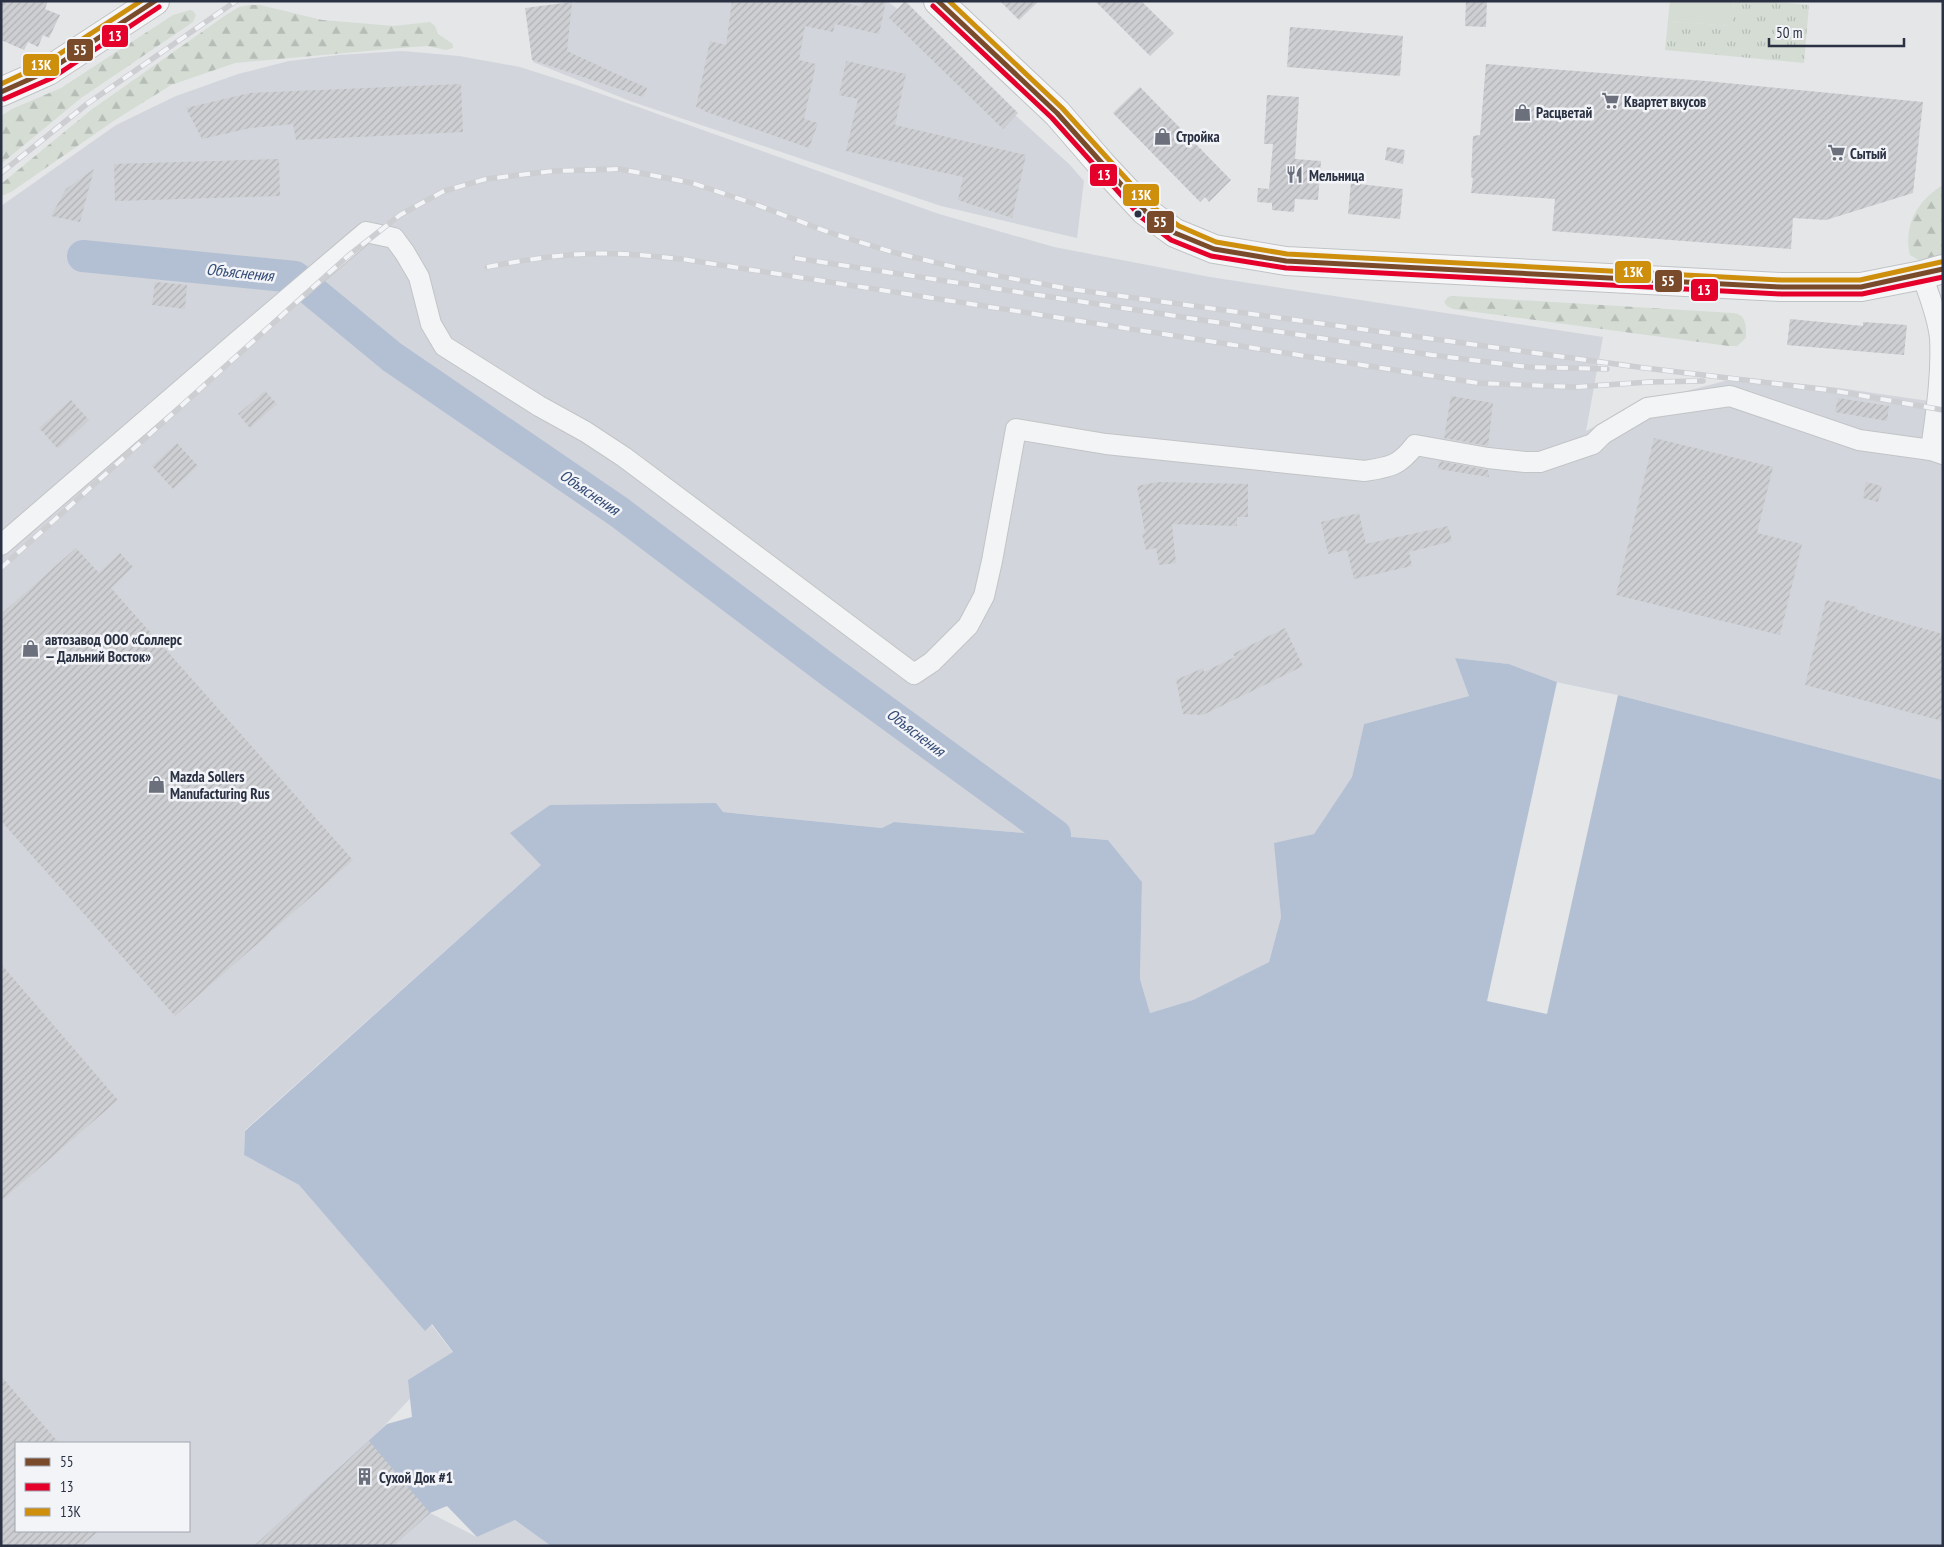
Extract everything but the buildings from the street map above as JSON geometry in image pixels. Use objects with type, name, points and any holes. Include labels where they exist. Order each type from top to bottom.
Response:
[{"type":"main road","points":[[5,87],[48,71],[155,1]]},
{"type":"main road","points":[[938,1],[1057,113],[1102,165],[1145,210],[1175,233],[1214,249],[1286,261],[1781,287],[1861,287],[1932,272]]},
{"type":"street","points":[[1,545],[233,344],[366,232],[394,238],[405,253],[419,277],[431,324],[444,346],[624,457],[914,674],[932,662],[968,626],[984,596],[1016,430],[1106,444],[1365,471],[1386,468],[1404,459],[1415,445],[1488,458],[1540,462],[1593,444],[1602,434],[1648,408],[1730,396],[1859,440],[1937,452],[1940,337],[1933,306],[1932,272]]},
{"type":"shaded area","points":[[584,1],[887,1],[905,15],[1069,164],[1084,181],[1077,238],[941,206],[630,101],[533,62],[538,9]]},
{"type":"shaded area","points":[[402,51],[459,56],[520,67],[579,86],[939,214],[1054,247],[1210,277],[1603,337],[1586,431],[1637,404],[1740,377],[1839,388],[1943,403],[1943,780],[1618,695],[1557,682],[1509,664],[1455,658],[1469,696],[1364,724],[1352,777],[1314,834],[1275,843],[1281,917],[1269,962],[1193,1000],[1150,1013],[1140,979],[1142,882],[1108,840],[894,822],[883,828],[723,812],[541,865],[245,1130],[244,1155],[299,1185],[425,1330],[431,1324],[453,1353],[370,1441],[430,1513],[477,1537],[515,1520],[551,1546],[1,1546],[1,206],[116,125],[176,96],[238,74],[289,61],[339,55]]},
{"type":"green space","points":[[1670,1],[1734,1],[1731,26],[1668,21]]},
{"type":"green space","points":[[1734,1],[1764,1],[1809,5],[1804,63],[1665,50],[1668,21],[1731,26]]},
{"type":"green space","points":[[260,5],[322,20],[394,26],[430,22],[435,26],[438,34],[453,44],[453,48],[446,50],[427,46],[235,63],[171,85],[115,120],[11,192],[1,196],[1,184],[91,110],[226,15],[239,7]]},
{"type":"green space","points":[[190,10],[196,15],[193,22],[81,98],[1,164],[1,116],[12,109],[61,88],[173,15]]},
{"type":"green space","points":[[1943,185],[1943,257],[1922,262],[1910,255],[1908,244],[1911,224],[1915,214],[1926,198]]},
{"type":"green space","points":[[1448,297],[1733,313],[1741,316],[1745,322],[1746,338],[1737,346],[1729,346],[1453,309],[1444,302]]},
{"type":"water","points":[[1455,658],[1509,664],[1557,682],[1618,695],[1943,780],[1943,1546],[551,1546],[515,1520],[477,1537],[447,1506],[430,1513],[393,1546],[254,1546],[387,1424],[412,1417],[408,1380],[453,1352],[432,1324],[425,1331],[299,1185],[244,1155],[245,1131],[541,865],[510,833],[550,805],[716,803],[723,812],[882,828],[894,822],[1108,840],[1142,882],[1140,979],[1150,1013],[1193,1000],[1269,962],[1281,917],[1274,843],[1314,834],[1352,777],[1364,724],[1469,696]]},
{"type":"pier","points":[[1557,682],[1618,695],[1547,1014],[1487,1001]]},
{"type":"waterway","name":"Объяснения","points":[[83,256],[295,277],[392,357],[619,512],[831,672],[1055,835]]},
{"type":"railway","points":[[1,173],[87,104],[236,1]]},
{"type":"railway","points":[[1,568],[348,256],[400,215],[444,191],[486,179],[553,171],[620,169],[692,183],[752,203],[828,232],[892,252],[971,271],[1070,289],[1645,368],[1836,391],[1943,410]]},
{"type":"railway","points":[[487,267],[573,255],[610,254],[682,259],[1478,383],[1575,387],[1703,381]]},
{"type":"railway","points":[[795,258],[1432,355],[1528,367],[1607,369]]},
{"type":"transit line","name":"13К","points":[[1,84],[44,64],[141,1]]},
{"type":"transit line","name":"55","points":[[1,92],[48,71],[155,1]]},
{"type":"transit line","name":"55","points":[[938,1],[1057,113],[1145,211],[1175,233],[1214,249],[1286,261],[1781,287],[1861,287],[1943,269]]},
{"type":"transit line","name":"13К","points":[[949,1],[1062,108],[1150,205],[1179,226],[1216,242],[1287,254],[1781,280],[1860,280],[1941,262]]},
{"type":"transit line","name":"13","points":[[933,6],[1052,118],[1141,217],[1171,240],[1211,256],[1286,268],[1781,294],[1862,294],[1943,277]]},
{"type":"transit line","name":"13","points":[[4,99],[52,78],[159,7]]},
{"type":"place","name":"Квартет вкусов","points":[[1610,101]]},
{"type":"place","name":"Расцветай","points":[[1522,112]]},
{"type":"place","name":"Стройка","points":[[1162,136]]},
{"type":"place","name":"Сытый","points":[[1836,153]]},
{"type":"place","name":"Мельница","points":[[1295,175]]},
{"type":"place","name":"автозавод ООО «Соллерс — Дальний Восток»","points":[[31,648]]},
{"type":"place","name":"Mazda Sollers Manufacturing Rus","points":[[156,785]]},
{"type":"place","name":"Сухой Док #1","points":[[365,1477]]}]
